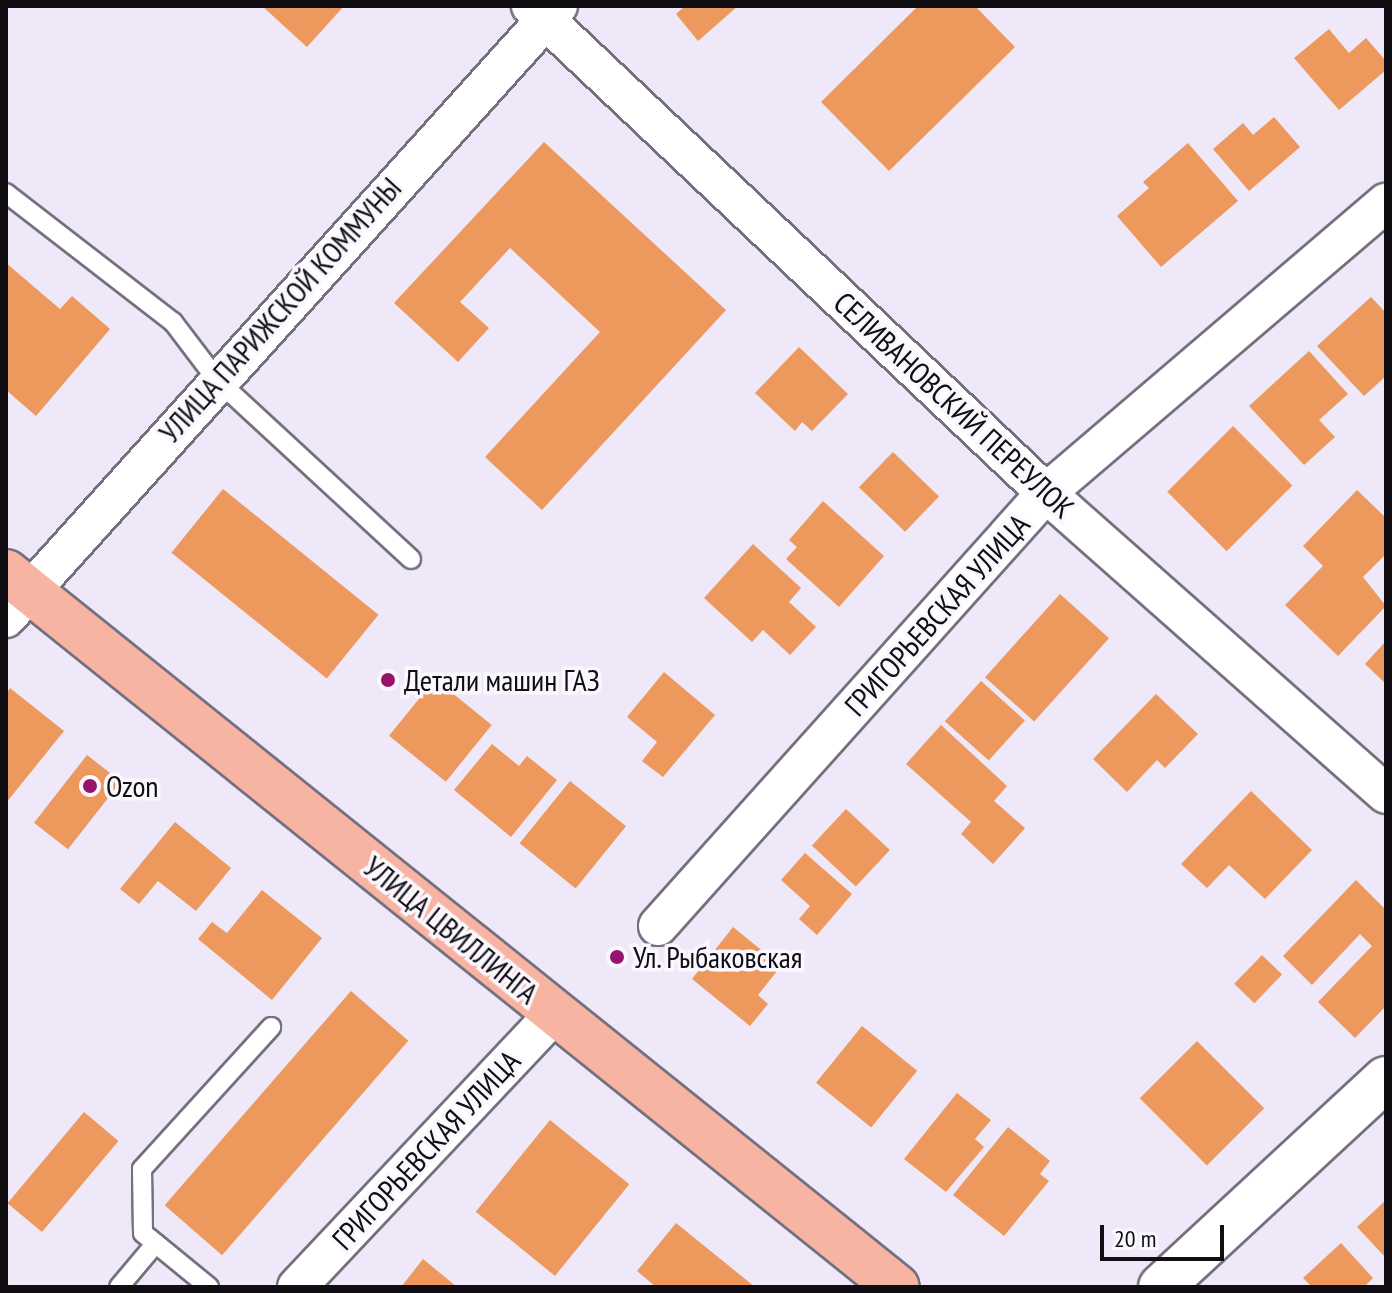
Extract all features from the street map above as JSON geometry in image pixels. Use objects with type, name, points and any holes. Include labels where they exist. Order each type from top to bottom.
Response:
[{"type":"main road","name":"УЛИЦА ЦВИЛЛИНГА","points":[[14,593],[554,1014],[897,1287]]},
{"type":"main road","points":[[1161,1287],[1386,1079]]},
{"type":"street","name":"УЛИЦА ПАРИЖСКОЙ КОММУНЫ","points":[[14,593],[217,380],[544,10]]},
{"type":"street","name":"СЕЛИВАНОВСКИЙ ПЕРЕУЛОК","points":[[544,10],[1046,493],[1386,794]]},
{"type":"street","name":"ГРИГОРЬЕВСКАЯ УЛИЦА","points":[[658,926],[1046,493],[1386,203]]},
{"type":"street","name":"ГРИГОРЬЕВСКАЯ УЛИЦА","points":[[297,1287],[554,1014]]},
{"type":"lane","points":[[6,193],[173,322],[217,380],[411,559]]},
{"type":"lane","points":[[209,1287],[143,1233],[142,1169],[271,1027]]},
{"type":"lane","points":[[119,1287],[156,1243]]},
{"type":"building","points":[[262,6],[344,6],[307,47]]},
{"type":"building","points":[[685,6],[738,6],[698,41],[676,14]]},
{"type":"building","points":[[918,6],[975,6],[1015,47],[889,171],[821,102]]},
{"type":"building","points":[[1329,29],[1349,53],[1366,38],[1386,61],[1386,70],[1339,110],[1294,58]]},
{"type":"building","points":[[1274,117],[1300,147],[1249,191],[1213,149],[1243,123],[1253,135]]},
{"type":"building","points":[[544,142],[726,310],[542,510],[485,457],[600,332],[510,248],[460,302],[489,328],[458,362],[394,303]]},
{"type":"building","points":[[1188,143],[1238,201],[1161,267],[1117,216],[1149,188],[1143,182]]},
{"type":"building","points":[[6,263],[60,309],[72,296],[110,329],[36,416],[6,390]]},
{"type":"building","points":[[1371,297],[1386,313],[1386,376],[1364,396],[1317,346]]},
{"type":"building","points":[[799,347],[848,394],[812,431],[802,422],[795,431],[755,393]]},
{"type":"building","points":[[1309,351],[1348,394],[1319,420],[1335,437],[1304,465],[1249,406]]},
{"type":"building","points":[[1233,426],[1292,485],[1227,551],[1167,492]]},
{"type":"building","points":[[893,452],[939,496],[905,532],[859,487]]},
{"type":"building","points":[[223,489],[378,615],[327,679],[171,553]]},
{"type":"building","points":[[1357,490],[1386,518],[1386,554],[1363,577],[1386,606],[1338,656],[1285,605],[1323,566],[1303,546]]},
{"type":"building","points":[[823,501],[884,556],[839,607],[786,559],[797,547],[789,540]]},
{"type":"building","points":[[753,544],[801,588],[789,602],[816,627],[790,655],[763,630],[752,642],[704,598]]},
{"type":"building","points":[[1060,594],[1109,638],[1034,721],[985,677]]},
{"type":"building","points":[[1386,641],[1386,684],[1365,664]]},
{"type":"building","points":[[664,672],[715,715],[663,777],[642,761],[657,742],[627,717]]},
{"type":"building","points":[[435,679],[492,725],[446,782],[389,736]]},
{"type":"building","points":[[981,681],[1025,720],[989,761],[945,721]]},
{"type":"building","points":[[10,688],[64,731],[6,803],[6,694]]},
{"type":"building","points":[[1156,694],[1198,734],[1165,768],[1157,760],[1127,792],[1093,759]]},
{"type":"building","points":[[941,725],[1007,786],[994,801],[1025,828],[993,864],[961,834],[971,822],[906,764]]},
{"type":"building","points":[[492,744],[519,766],[527,756],[557,780],[511,837],[454,790]]},
{"type":"building","points":[[87,755],[121,781],[68,849],[34,823]]},
{"type":"building","points":[[570,781],[626,826],[576,888],[520,843]]},
{"type":"building","points":[[1251,791],[1312,850],[1265,899],[1229,865],[1207,888],[1181,864]]},
{"type":"building","points":[[846,809],[890,850],[856,886],[812,846]]},
{"type":"building","points":[[175,822],[231,868],[196,911],[158,881],[139,904],[120,889]]},
{"type":"building","points":[[805,853],[852,894],[817,935],[799,919],[810,906],[781,880]]},
{"type":"building","points":[[1356,880],[1386,910],[1386,1006],[1355,1038],[1318,1002],[1372,946],[1360,934],[1312,985],[1283,956]]},
{"type":"building","points":[[262,890],[322,938],[272,1000],[198,939],[212,922],[227,933]]},
{"type":"building","points":[[733,927],[781,966],[758,995],[768,1004],[750,1026],[692,979]]},
{"type":"building","points":[[1262,955],[1282,974],[1254,1003],[1234,984]]},
{"type":"building","points":[[351,991],[408,1041],[222,1255],[165,1205]]},
{"type":"building","points":[[862,1026],[917,1071],[871,1127],[816,1083]]},
{"type":"building","points":[[1197,1041],[1264,1108],[1207,1165],[1140,1098]]},
{"type":"building","points":[[957,1093],[991,1120],[975,1139],[984,1147],[946,1192],[904,1159]]},
{"type":"building","points":[[84,1112],[118,1141],[42,1232],[8,1203]]},
{"type":"building","points":[[550,1120],[629,1184],[555,1276],[476,1212]]},
{"type":"building","points":[[1008,1127],[1050,1161],[1040,1174],[1049,1181],[1004,1236],[953,1195]]},
{"type":"building","points":[[1386,1200],[1386,1258],[1357,1227]]},
{"type":"building","points":[[676,1223],[755,1287],[656,1287],[637,1271]]},
{"type":"building","points":[[1341,1243],[1373,1278],[1364,1287],[1312,1287],[1303,1278]]},
{"type":"building","points":[[423,1259],[457,1287],[401,1287]]},
{"type":"place","name":"Детали машин ГАЗ","points":[[388,680]]},
{"type":"place","name":"Ozon","points":[[90,786]]},
{"type":"place","name":"Ул. Рыбаковская","points":[[617,957]]}]
